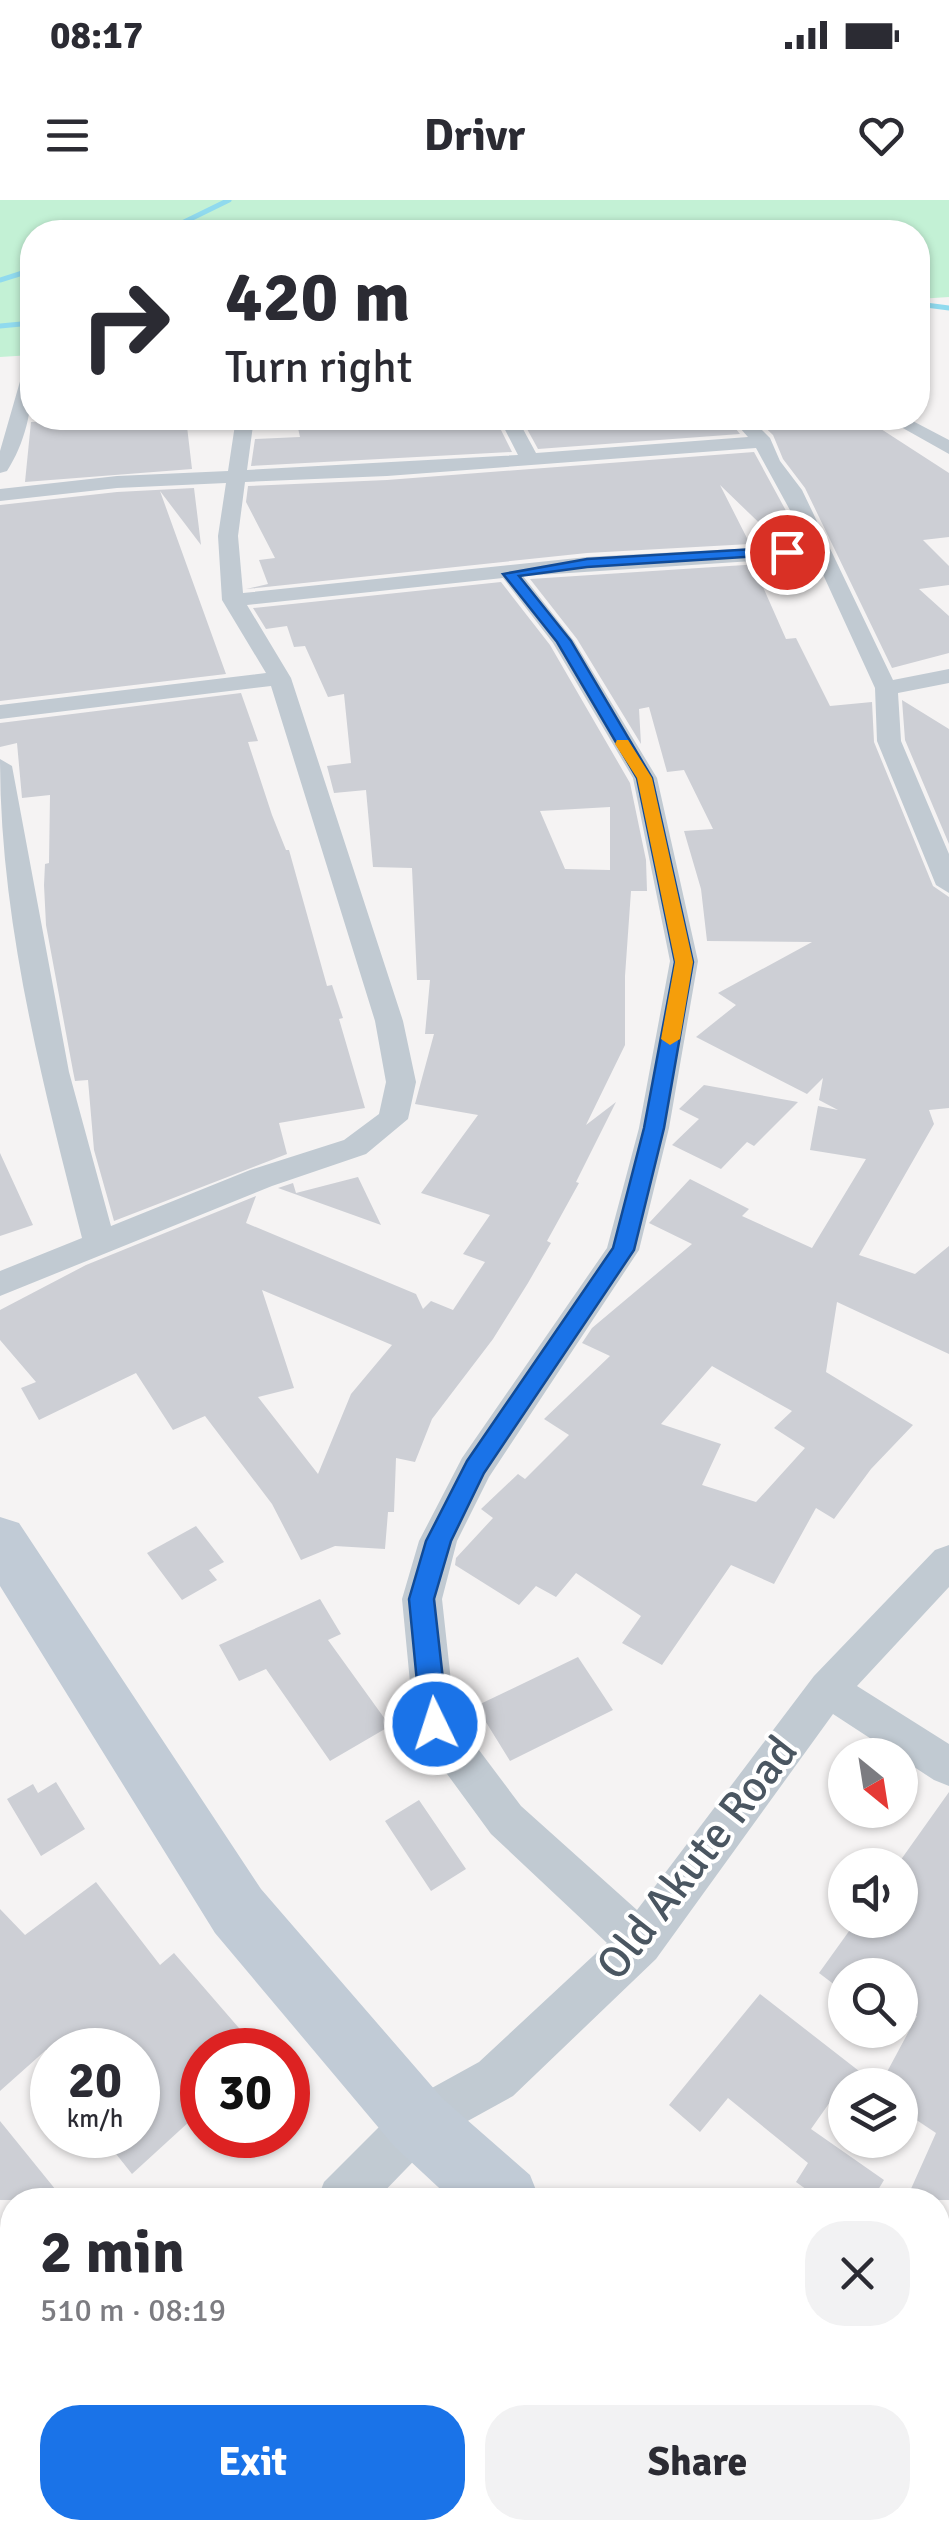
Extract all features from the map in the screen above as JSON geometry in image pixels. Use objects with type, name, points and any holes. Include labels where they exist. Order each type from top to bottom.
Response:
[{"type":"main road","points":[[0,1539],[238,1911],[418,2122],[492,2188]]},
{"type":"street","points":[[0,467],[10,450],[20,414]]},
{"type":"street","points":[[0,1284],[261,1178],[355,1147],[393,1119],[401,1082],[389,1021],[280,678],[233,600],[228,536],[244,430]]},
{"type":"street","points":[[514,430],[530,459]]},
{"type":"street","points":[[752,430],[763,442],[822,550],[886,688],[888,741],[949,885]]},
{"type":"street","points":[[916,430],[949,448]]},
{"type":"street","points":[[0,495],[118,482],[234,478],[763,442]]},
{"type":"street","points":[[233,600],[587,563],[822,550]]},
{"type":"street","points":[[510,574],[564,641],[644,778],[684,962],[654,1128],[624,1250],[475,1468],[438,1541],[422,1599],[435,1724],[506,1820],[640,1943]]},
{"type":"street","points":[[886,688],[949,676]]},
{"type":"street","points":[[0,712],[280,678]]},
{"type":"street","points":[[0,766],[54,1072],[99,1242]]},
{"type":"street","name":"Old Akute Road","points":[[354,2188],[418,2122],[496,2079],[640,1943],[828,1689],[949,1561]]},
{"type":"street","points":[[828,1689],[949,1768]]},
{"type":"green space","points":[[0,200],[949,200],[949,297],[930,298],[930,220],[20,220],[20,356],[0,357]]},
{"type":"building","points":[[30,430],[187,430],[192,469],[25,482]]},
{"type":"building","points":[[298,430],[501,430],[512,452],[251,466],[255,439],[300,437]]},
{"type":"building","points":[[528,430],[737,430],[740,434],[538,449]]},
{"type":"building","points":[[768,430],[883,430],[949,473],[949,537],[923,540],[949,566],[949,585],[919,589],[949,616],[949,653],[892,668],[805,488],[783,459]]},
{"type":"building","points":[[754,452],[803,542],[780,543],[720,485],[750,544],[587,553],[246,589],[268,584],[259,560],[275,558],[246,502],[248,486],[387,480]]},
{"type":"building","points":[[194,488],[201,545],[160,491],[226,674],[0,701],[0,505]]},
{"type":"building","points":[[760,564],[766,578],[759,578],[786,639],[796,638],[830,706],[872,702],[874,742],[933,886],[949,897],[949,1108],[929,1110],[934,1124],[859,1255],[915,1274],[949,1246],[949,1354],[837,1302],[826,1372],[913,1425],[871,1469],[834,1519],[816,1508],[774,1584],[731,1565],[662,1665],[622,1643],[641,1616],[576,1573],[556,1597],[536,1586],[519,1605],[455,1565],[456,1558],[493,1518],[481,1509],[518,1474],[525,1479],[569,1435],[544,1419],[610,1356],[582,1343],[592,1328],[692,1244],[649,1223],[690,1179],[749,1209],[742,1216],[812,1248],[866,1159],[810,1150],[818,1106],[838,1110],[819,1100],[823,1078],[807,1094],[696,1037],[736,1005],[718,993],[812,942],[707,941],[701,889],[684,831],[713,829],[684,770],[667,772],[649,707],[639,709],[641,744],[577,639],[530,579]],"holes":[[[712,1366],[792,1411],[774,1428],[805,1448],[756,1502],[702,1485],[721,1444],[661,1424]]]},
{"type":"building","points":[[501,582],[550,645],[630,783],[646,860],[647,891],[631,891],[625,1045],[586,1125],[616,1102],[547,1241],[551,1243],[493,1339],[432,1419],[415,1462],[396,1458],[394,1512],[388,1512],[385,1549],[335,1546],[301,1560],[272,1504],[205,1416],[173,1430],[136,1373],[39,1420],[21,1388],[36,1382],[0,1340],[0,1310],[86,1265],[256,1196],[246,1223],[416,1294],[423,1309],[431,1301],[453,1310],[485,1262],[463,1254],[490,1215],[421,1193],[478,1115],[415,1104],[434,1034],[425,1034],[430,980],[417,980],[412,868],[373,867],[366,790],[334,793],[327,766],[351,763],[344,694],[328,697],[305,646],[294,647],[287,626],[266,629],[253,608]],"holes":[[[610,807],[610,870],[565,869],[540,811]],[[262,1290],[392,1345],[351,1394],[318,1474],[258,1397],[294,1388]]]},
{"type":"building","points":[[241,693],[258,741],[248,742],[272,815],[289,850],[327,986],[332,985],[343,1018],[339,1019],[365,1108],[279,1123],[287,1154],[114,1221],[94,1150],[88,1080],[75,1081],[46,925],[44,885],[45,864],[49,863],[50,795],[22,798],[17,743],[0,747],[0,723]]},
{"type":"building","points":[[902,700],[949,729],[949,844],[905,740]]},
{"type":"building","points":[[704,1085],[798,1102],[754,1146],[747,1142],[721,1169],[672,1145],[699,1119],[679,1109]]},
{"type":"building","points":[[0,1153],[33,1225],[0,1236]]},
{"type":"building","points":[[358,1177],[381,1225],[278,1188],[293,1183],[296,1193]]},
{"type":"building","points":[[196,1526],[224,1562],[209,1570],[217,1580],[182,1600],[147,1553]]},
{"type":"building","points":[[320,1599],[341,1634],[328,1640],[390,1726],[330,1761],[266,1669],[239,1681],[219,1645]]},
{"type":"building","points":[[578,1657],[613,1710],[510,1761],[476,1706]]},
{"type":"building","points":[[56,1782],[85,1829],[41,1856],[7,1799],[33,1784],[38,1793]]},
{"type":"building","points":[[949,1792],[949,2188],[911,2188],[936,2133],[918,2121],[918,2068],[889,2068],[900,2048],[918,2048],[918,1958],[830,1958],[844,1938],[918,1938],[918,1848],[909,1848]]},
{"type":"building","points":[[419,1800],[466,1869],[431,1891],[385,1821]]},
{"type":"building","points":[[96,1882],[160,1965],[174,1953],[239,2028],[180,2028],[180,2130],[160,2148],[160,2028],[30,2028],[30,2064],[0,2091],[0,1909],[25,1935]]},
{"type":"building","points":[[828,1960],[828,1980],[819,1973]]},
{"type":"building","points":[[760,1994],[855,2068],[828,2068],[828,2105],[811,2129],[828,2141],[828,2158],[853,2158],[884,2180],[879,2188],[804,2188],[796,2182],[808,2163],[728,2098],[700,2132],[669,2105]]},
{"type":"building","points":[[0,2121],[54,2188],[0,2188]]},
{"type":"building","points":[[119,2158],[150,2158],[132,2174]]},
{"type":"waterway","points":[[188,220],[229,200]]},
{"type":"waterway","points":[[0,280],[20,274]]},
{"type":"waterway","points":[[930,306],[949,308]]},
{"type":"waterway","points":[[0,326],[20,324]]},
{"type":"slow traffic","points":[[622,744],[644,778],[684,962],[670,1039]]},
{"type":"route","points":[[435,1724],[422,1599],[438,1541],[475,1468],[624,1250],[654,1128],[684,962],[644,778],[564,641],[510,574],[587,563],[787,552]]}]
